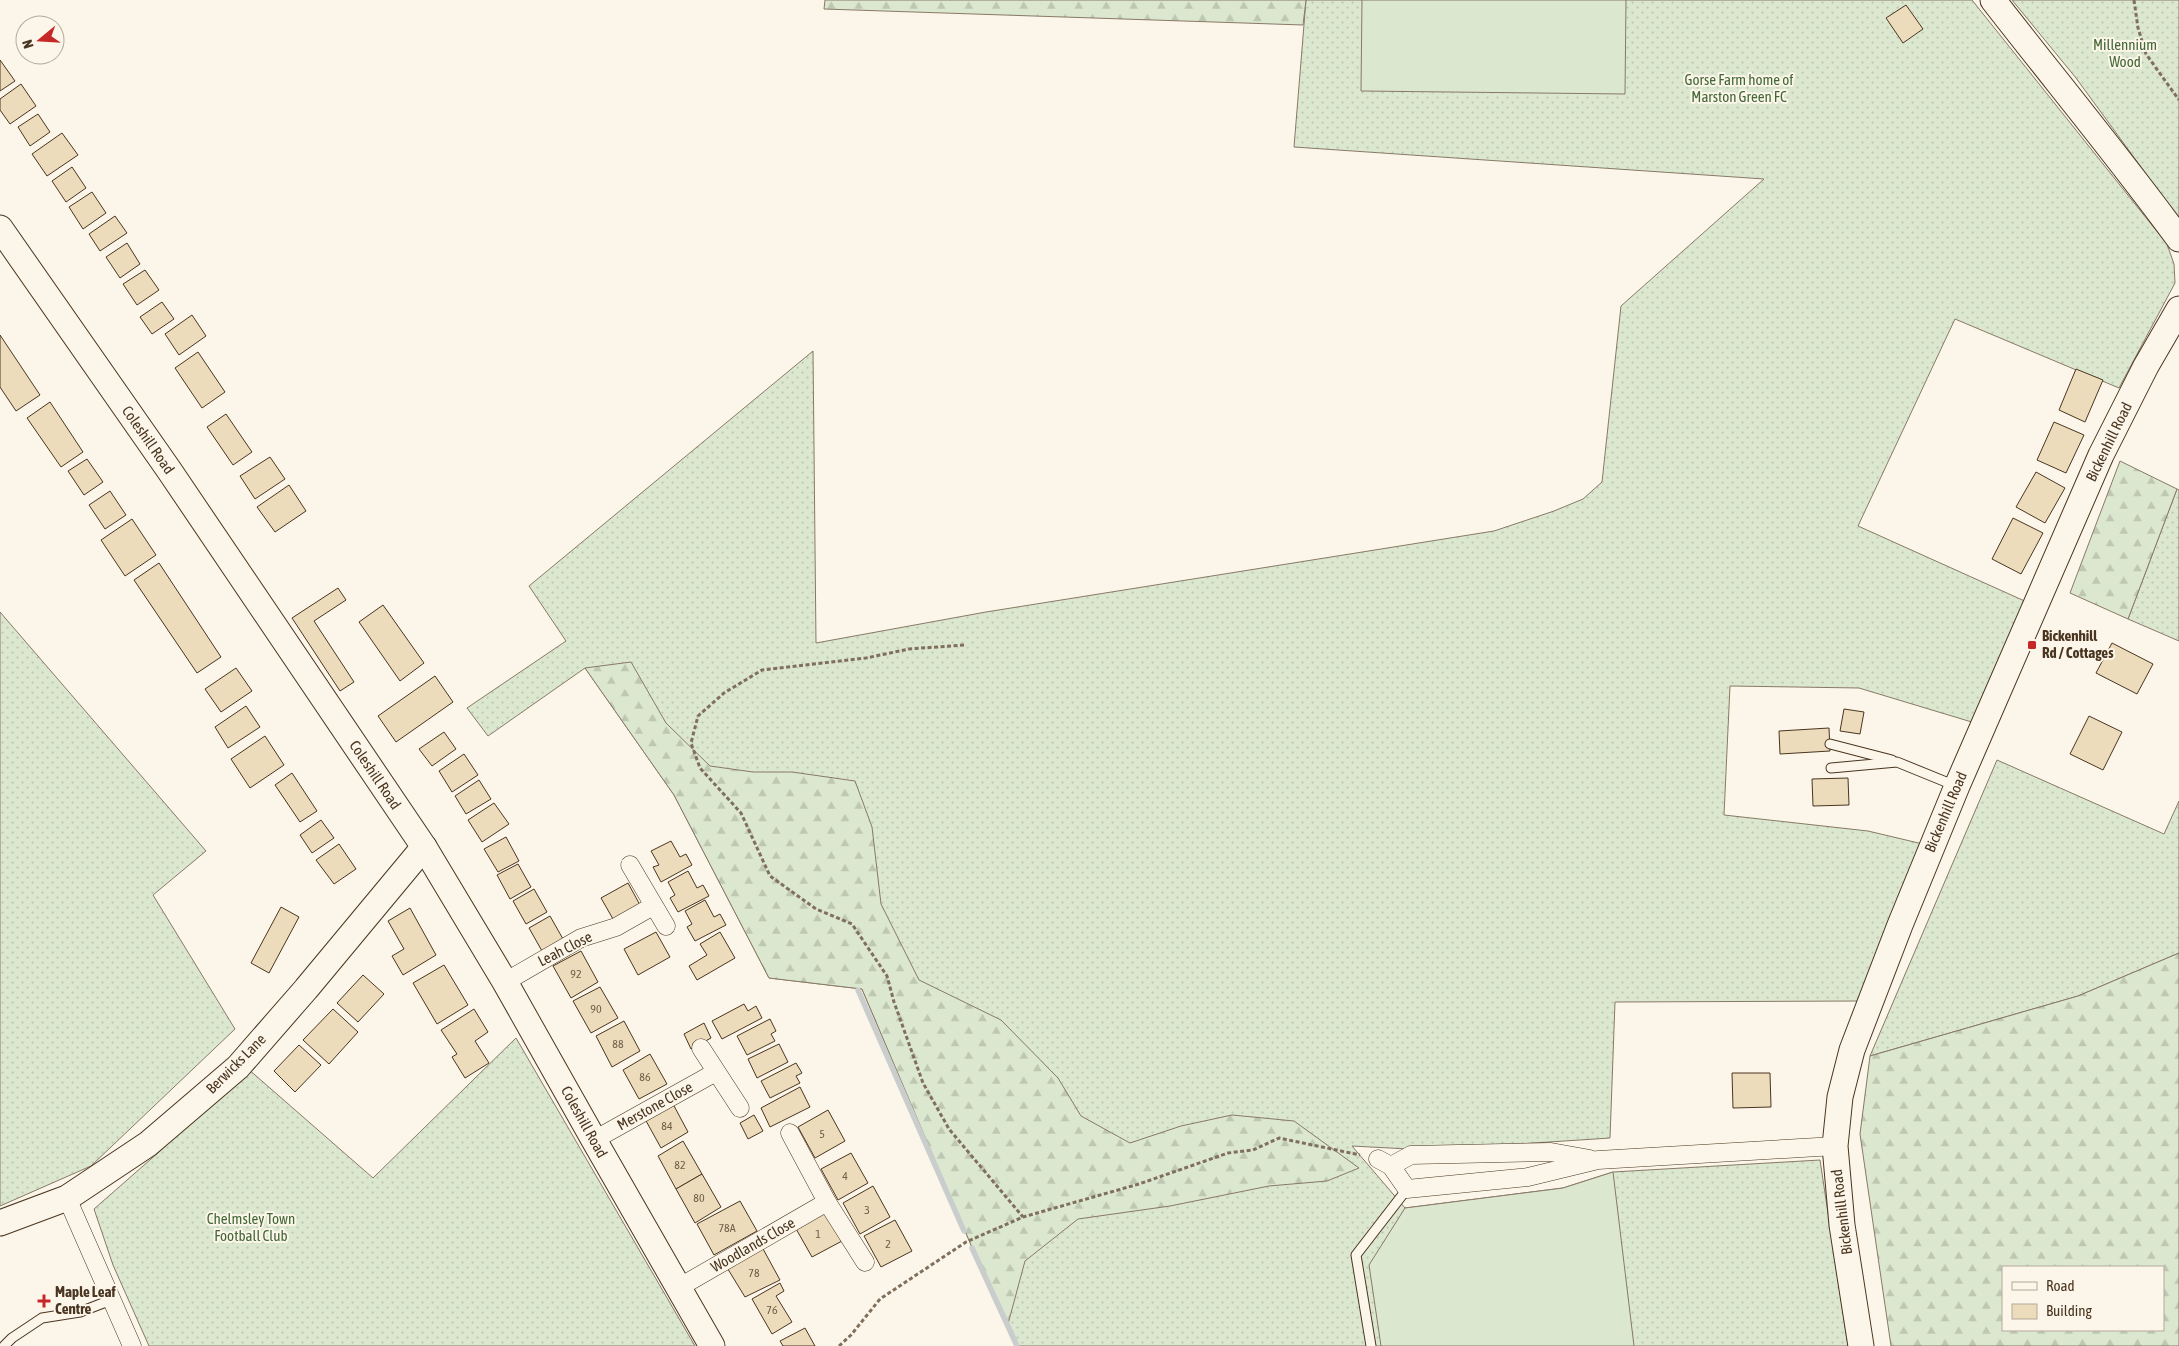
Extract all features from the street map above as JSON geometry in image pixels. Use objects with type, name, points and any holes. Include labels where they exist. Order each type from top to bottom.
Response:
[{"type":"street","points":[[1994,0],[2085,119],[2124,164],[2179,239]]},
{"type":"street","name":"Coleshill Road","points":[[0,228],[174,478],[424,847],[505,982],[712,1346]]},
{"type":"street","name":"Bickenhill Road","points":[[1861,1346],[1842,1226],[1835,1146],[1840,1097],[1852,1050],[1900,925],[1957,786],[2101,455],[2146,366],[2179,309]]},
{"type":"street","name":"Berwicks Lane","points":[[0,1223],[67,1198],[148,1144],[238,1066],[306,989],[424,847]]},
{"type":"street","points":[[630,865],[666,926]]},
{"type":"street","name":"Leah Close","points":[[505,982],[581,938],[616,927],[653,906]]},
{"type":"street","points":[[701,1048],[740,1108]]},
{"type":"street","name":"Merstone Close","points":[[594,1140],[716,1072]]},
{"type":"street","points":[[790,1133],[827,1202],[865,1262]]},
{"type":"street","points":[[1598,1160],[1551,1152],[1411,1155],[1384,1163],[1407,1189],[1528,1177],[1598,1160],[1835,1146]]},
{"type":"street","points":[[67,1198],[132,1346]]},
{"type":"street","name":"Woodlands Close","points":[[678,1288],[827,1202]]},
{"type":"lane","points":[[1830,744],[1897,762],[1957,786]]},
{"type":"lane","points":[[1831,768],[1897,762]]},
{"type":"lane","points":[[1370,1346],[1356,1255],[1407,1189]]},
{"type":"lane","points":[[4,1346],[12,1338],[42,1318],[80,1312],[112,1300]]},
{"type":"path","points":[[2134,0],[2138,28],[2146,54],[2178,97]]},
{"type":"path","points":[[964,645],[909,649],[866,658],[762,670],[724,693],[698,716],[691,743],[700,768],[741,813],[770,876],[816,908],[852,924],[887,976],[894,1002],[923,1082],[949,1129],[1023,1217]]},
{"type":"path","points":[[839,1346],[851,1335],[880,1299],[966,1242],[1023,1217],[1139,1184],[1228,1153],[1254,1150],[1279,1138],[1336,1148],[1384,1163]]},
{"type":"green space","points":[[825,0],[1306,0],[1303,25],[824,9]]},
{"type":"green space","name":"Gorse Farm home of Marston Green FC","points":[[1306,0],[1972,0],[2167,244],[2174,264],[2175,283],[2119,388],[1955,319],[1858,526],[2029,603],[1975,723],[1859,688],[1730,686],[1724,815],[1868,831],[1927,845],[1860,1001],[1615,1002],[1610,1138],[1427,1150],[1352,1146],[1405,1208],[1563,1188],[1613,1172],[1820,1160],[1848,1346],[1017,1346],[974,1252],[862,989],[769,978],[674,795],[585,668],[488,736],[467,708],[566,641],[529,586],[813,351],[816,643],[986,612],[1494,531],[1583,499],[1602,482],[1621,306],[1764,179],[1294,147]]},
{"type":"green space","points":[[1362,0],[1626,0],[1625,94],[1361,91]]},
{"type":"green space","name":"Millennium Wood","points":[[2012,0],[2179,0],[2179,219],[2076,78]]},
{"type":"green space","points":[[2120,461],[2177,489],[2128,619],[2070,593]]},
{"type":"green space","points":[[2177,489],[2179,490],[2179,641],[2128,619]]},
{"type":"green space","points":[[0,612],[206,851],[153,895],[235,1029],[91,1166],[0,1206]]},
{"type":"green space","points":[[631,662],[666,723],[710,766],[753,772],[792,772],[855,781],[872,827],[881,904],[919,980],[1001,1020],[1058,1078],[1081,1116],[1130,1143],[1181,1126],[1232,1115],[1294,1121],[1359,1168],[1327,1181],[1269,1186],[1170,1206],[1078,1219],[1025,1261],[1008,1324],[974,1252],[862,989],[769,978],[674,795],[585,668]]},
{"type":"green space","points":[[1997,760],[2164,834],[2179,801],[2179,953],[2078,996],[1870,1056]]},
{"type":"green space","points":[[2179,953],[2179,1346],[1891,1346],[1860,1134],[1870,1056],[2078,996]]},
{"type":"green space","name":"Chelmsley Town Football Club","points":[[516,1038],[695,1346],[149,1346],[113,1265],[94,1209],[159,1152],[247,1068],[373,1178]]},
{"type":"green space","points":[[1613,1172],[1634,1346],[1381,1346],[1369,1265],[1405,1208],[1563,1188]]},
{"type":"building","points":[[1906,5],[1923,29],[1903,43],[1886,18]]},
{"type":"building","points":[[0,60],[15,81],[0,91]]},
{"type":"building","points":[[21,84],[36,106],[10,124],[0,110],[0,99]]},
{"type":"building","points":[[38,114],[50,132],[30,146],[18,127]]},
{"type":"building","points":[[62,133],[78,155],[47,176],[32,154]]},
{"type":"building","points":[[72,167],[86,188],[66,202],[52,181]]},
{"type":"building","points":[[92,192],[106,213],[83,229],[69,207]]},
{"type":"building","points":[[115,216],[127,233],[100,251],[89,234]]},
{"type":"building","points":[[127,243],[140,264],[120,278],[106,257]]},
{"type":"building","points":[[145,270],[159,290],[137,305],[123,284]]},
{"type":"building","points":[[162,302],[174,319],[152,334],[140,317]]},
{"type":"building","points":[[192,315],[206,336],[179,355],[165,334]]},
{"type":"building","points":[[0,335],[40,395],[16,411],[0,387]]},
{"type":"building","points":[[198,352],[225,392],[202,408],[175,368]]},
{"type":"building","points":[[2076,369],[2103,380],[2085,422],[2059,410]]},
{"type":"building","points":[[50,402],[83,452],[61,467],[27,418]]},
{"type":"building","points":[[226,414],[252,452],[233,465],[207,427]]},
{"type":"building","points":[[2054,422],[2084,435],[2066,473],[2037,460]]},
{"type":"building","points":[[270,457],[285,479],[255,499],[240,476]]},
{"type":"building","points":[[87,459],[103,482],[84,495],[68,471]]},
{"type":"building","points":[[2036,472],[2065,488],[2045,523],[2016,507]]},
{"type":"building","points":[[289,485],[306,511],[275,532],[257,507]]},
{"type":"building","points":[[110,491],[126,515],[105,529],[89,505]]},
{"type":"building","points":[[2013,518],[2043,533],[2021,574],[1992,559]]},
{"type":"building","points":[[132,519],[156,555],[125,576],[101,540]]},
{"type":"building","points":[[159,563],[221,657],[197,673],[134,580]]},
{"type":"building","points":[[338,588],[346,600],[314,621],[354,682],[340,691],[292,618]]},
{"type":"building","points":[[383,605],[424,663],[400,681],[359,622]]},
{"type":"building","points":[[2112,643],[2153,664],[2137,694],[2096,673]]},
{"type":"building","points":[[236,668],[252,691],[221,712],[205,689]]},
{"type":"building","points":[[435,676],[453,702],[396,742],[378,716]]},
{"type":"building","points":[[246,706],[260,727],[228,748],[215,727]]},
{"type":"building","points":[[1844,709],[1864,712],[1860,734],[1840,731]]},
{"type":"building","points":[[2089,716],[2122,732],[2103,770],[2070,754]]},
{"type":"building","points":[[1829,728],[1830,751],[1780,754],[1779,731]]},
{"type":"building","points":[[444,732],[456,749],[432,766],[419,749]]},
{"type":"building","points":[[265,736],[284,765],[250,788],[231,759]]},
{"type":"building","points":[[464,754],[478,775],[452,792],[439,771]]},
{"type":"building","points":[[292,773],[317,811],[300,822],[275,785]]},
{"type":"building","points":[[1848,778],[1849,805],[1813,806],[1812,779]]},
{"type":"building","points":[[479,780],[491,799],[466,814],[455,796]]},
{"type":"building","points":[[494,803],[509,824],[482,842],[468,820]]},
{"type":"building","points":[[321,820],[334,838],[312,853],[300,835]]},
{"type":"building","points":[[506,837],[519,861],[498,872],[484,849]]},
{"type":"building","points":[[671,841],[680,857],[686,854],[692,865],[661,882],[653,867],[659,865],[651,851]]},
{"type":"building","points":[[339,844],[356,869],[334,884],[316,860]]},
{"type":"building","points":[[518,864],[531,887],[510,899],[497,875]]},
{"type":"building","points":[[688,871],[697,888],[703,885],[709,896],[678,912],[670,898],[675,895],[668,882]]},
{"type":"building","points":[[628,883],[640,905],[613,919],[601,898]]},
{"type":"building","points":[[534,889],[547,912],[526,924],[513,901]]},
{"type":"building","points":[[705,900],[714,917],[720,914],[726,925],[695,941],[687,927],[692,924],[685,911]]},
{"type":"building","points":[[281,907],[299,917],[269,973],[251,963]]},
{"type":"building","points":[[410,908],[436,955],[403,975],[392,956],[404,949],[388,921]]},
{"type":"building","points":[[550,916],[563,939],[542,951],[529,928]]},
{"type":"building","points":[[656,932],[670,957],[638,975],[624,949]]},
{"type":"building","points":[[720,932],[735,958],[697,980],[689,966],[707,955],[700,944]]},
{"type":"building","points":[[581,951],[598,982],[571,998],[553,966]]},
{"type":"building","points":[[444,965],[468,1005],[437,1024],[413,983]]},
{"type":"building","points":[[363,975],[384,994],[358,1022],[337,1003]]},
{"type":"building","points":[[600,987],[618,1018],[591,1033],[573,1001]]},
{"type":"building","points":[[744,1004],[748,1011],[756,1006],[762,1018],[722,1039],[712,1021]]},
{"type":"building","points":[[333,1009],[358,1032],[329,1064],[303,1040]]},
{"type":"building","points":[[474,1009],[488,1032],[475,1041],[489,1063],[465,1078],[452,1057],[457,1054],[441,1030]]},
{"type":"building","points":[[770,1019],[776,1031],[771,1034],[775,1041],[747,1055],[737,1036]]},
{"type":"building","points":[[624,1021],[640,1051],[612,1067],[596,1036]]},
{"type":"building","points":[[704,1023],[711,1038],[691,1049],[684,1034]]},
{"type":"building","points":[[779,1044],[788,1062],[757,1078],[748,1059]]},
{"type":"building","points":[[299,1045],[321,1065],[295,1092],[274,1071]]},
{"type":"building","points":[[650,1054],[667,1084],[639,1099],[623,1070]]},
{"type":"building","points":[[796,1063],[802,1073],[796,1076],[800,1083],[770,1098],[761,1081]]},
{"type":"building","points":[[1732,1073],[1770,1073],[1771,1107],[1733,1108]]},
{"type":"building","points":[[800,1087],[810,1107],[770,1127],[761,1108]]},
{"type":"building","points":[[673,1104],[688,1132],[661,1148],[645,1119]]},
{"type":"building","points":[[828,1110],[845,1141],[815,1158],[798,1127]]},
{"type":"building","points":[[754,1115],[763,1131],[748,1139],[740,1123]]},
{"type":"building","points":[[683,1141],[702,1174],[676,1189],[658,1156]]},
{"type":"building","points":[[851,1153],[868,1183],[838,1200],[821,1169]]},
{"type":"building","points":[[702,1174],[721,1207],[695,1223],[676,1189]]},
{"type":"building","points":[[873,1186],[890,1217],[860,1234],[843,1203]]},
{"type":"building","points":[[740,1201],[757,1231],[714,1255],[697,1224]]},
{"type":"building","points":[[825,1210],[842,1241],[812,1257],[795,1227]]},
{"type":"building","points":[[895,1220],[912,1251],[881,1267],[864,1236]]},
{"type":"building","points":[[762,1247],[780,1280],[745,1297],[726,1266]]},
{"type":"building","points":[[780,1283],[784,1291],[776,1296],[792,1322],[772,1334],[752,1299]]},
{"type":"building","points":[[805,1328],[815,1346],[783,1346],[780,1341]]},
{"type":"waterway","points":[[858,990],[964,1231]]},
{"type":"waterway","points":[[972,1248],[1017,1346]]},
{"type":"place","name":"Bickenhill Rd / Cottages","points":[[2032,645]]},
{"type":"place","name":"Maple Leaf Centre","points":[[44,1301]]}]
